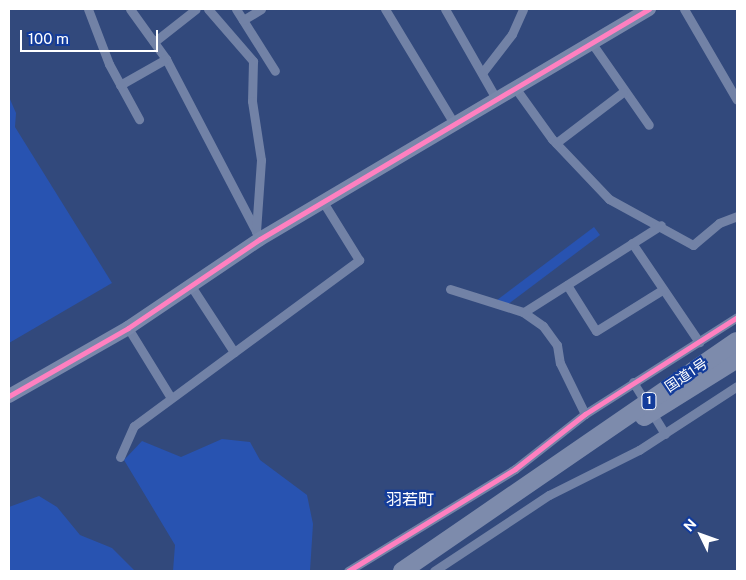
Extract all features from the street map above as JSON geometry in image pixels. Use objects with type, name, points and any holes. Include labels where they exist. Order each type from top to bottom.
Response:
[{"type":"highway","name":"国道1号","points":[[402,571],[564,464],[737,341]]},
{"type":"highway","name":"国道1号","points":[[564,464],[737,359]]},
{"type":"street","points":[[88,9],[120,85],[139,119]]},
{"type":"street","points":[[130,9],[166,59],[258,236]]},
{"type":"street","points":[[154,42],[196,9]]},
{"type":"street","points":[[208,9],[253,61],[252,102],[261,160],[258,236]]},
{"type":"street","points":[[236,9],[276,71]]},
{"type":"street","points":[[243,20],[261,9]]},
{"type":"street","points":[[385,9],[455,125]]},
{"type":"street","points":[[445,9],[497,100]]},
{"type":"street","points":[[482,73],[512,34],[523,9]]},
{"type":"street","points":[[9,396],[128,328],[191,286],[258,236],[323,202],[649,9]]},
{"type":"street","points":[[684,9],[733,86],[737,100]]},
{"type":"street","points":[[591,42],[623,92],[649,124]]},
{"type":"street","points":[[120,85],[166,59]]},
{"type":"street","points":[[516,89],[556,143],[608,199],[661,225],[693,244],[719,223],[737,216]]},
{"type":"street","points":[[556,143],[623,92]]},
{"type":"street","points":[[120,457],[134,426],[359,260],[323,202]]},
{"type":"street","points":[[524,312],[661,225]]},
{"type":"street","points":[[632,243],[698,342]]},
{"type":"street","points":[[567,285],[596,331],[662,290]]},
{"type":"street","points":[[191,286],[234,352]]},
{"type":"street","points":[[450,289],[524,312],[557,345],[560,363],[585,414]]},
{"type":"street","points":[[348,571],[515,469],[585,414],[635,386],[737,317]]},
{"type":"street","points":[[128,328],[171,398]]},
{"type":"street","points":[[635,386],[663,432]]},
{"type":"street","points":[[434,571],[578,478],[663,432],[737,386]]},
{"type":"shaded area","points":[[9,97],[16,113],[15,127],[112,283],[9,343]]},
{"type":"shaded area","points":[[594,227],[600,235],[500,310],[494,302]]},
{"type":"shaded area","points":[[222,439],[250,442],[260,460],[307,495],[313,524],[310,571],[173,571],[175,545],[124,460],[142,441],[181,457]]},
{"type":"shaded area","points":[[39,496],[57,507],[80,535],[112,548],[135,571],[9,571],[9,507]]},
{"type":"cycle path","points":[[9,396],[128,328],[260,239],[649,9]]},
{"type":"cycle path","points":[[348,571],[515,469],[585,414],[737,317]]},
{"type":"district","name":"羽若町","points":[[410,500]]}]
